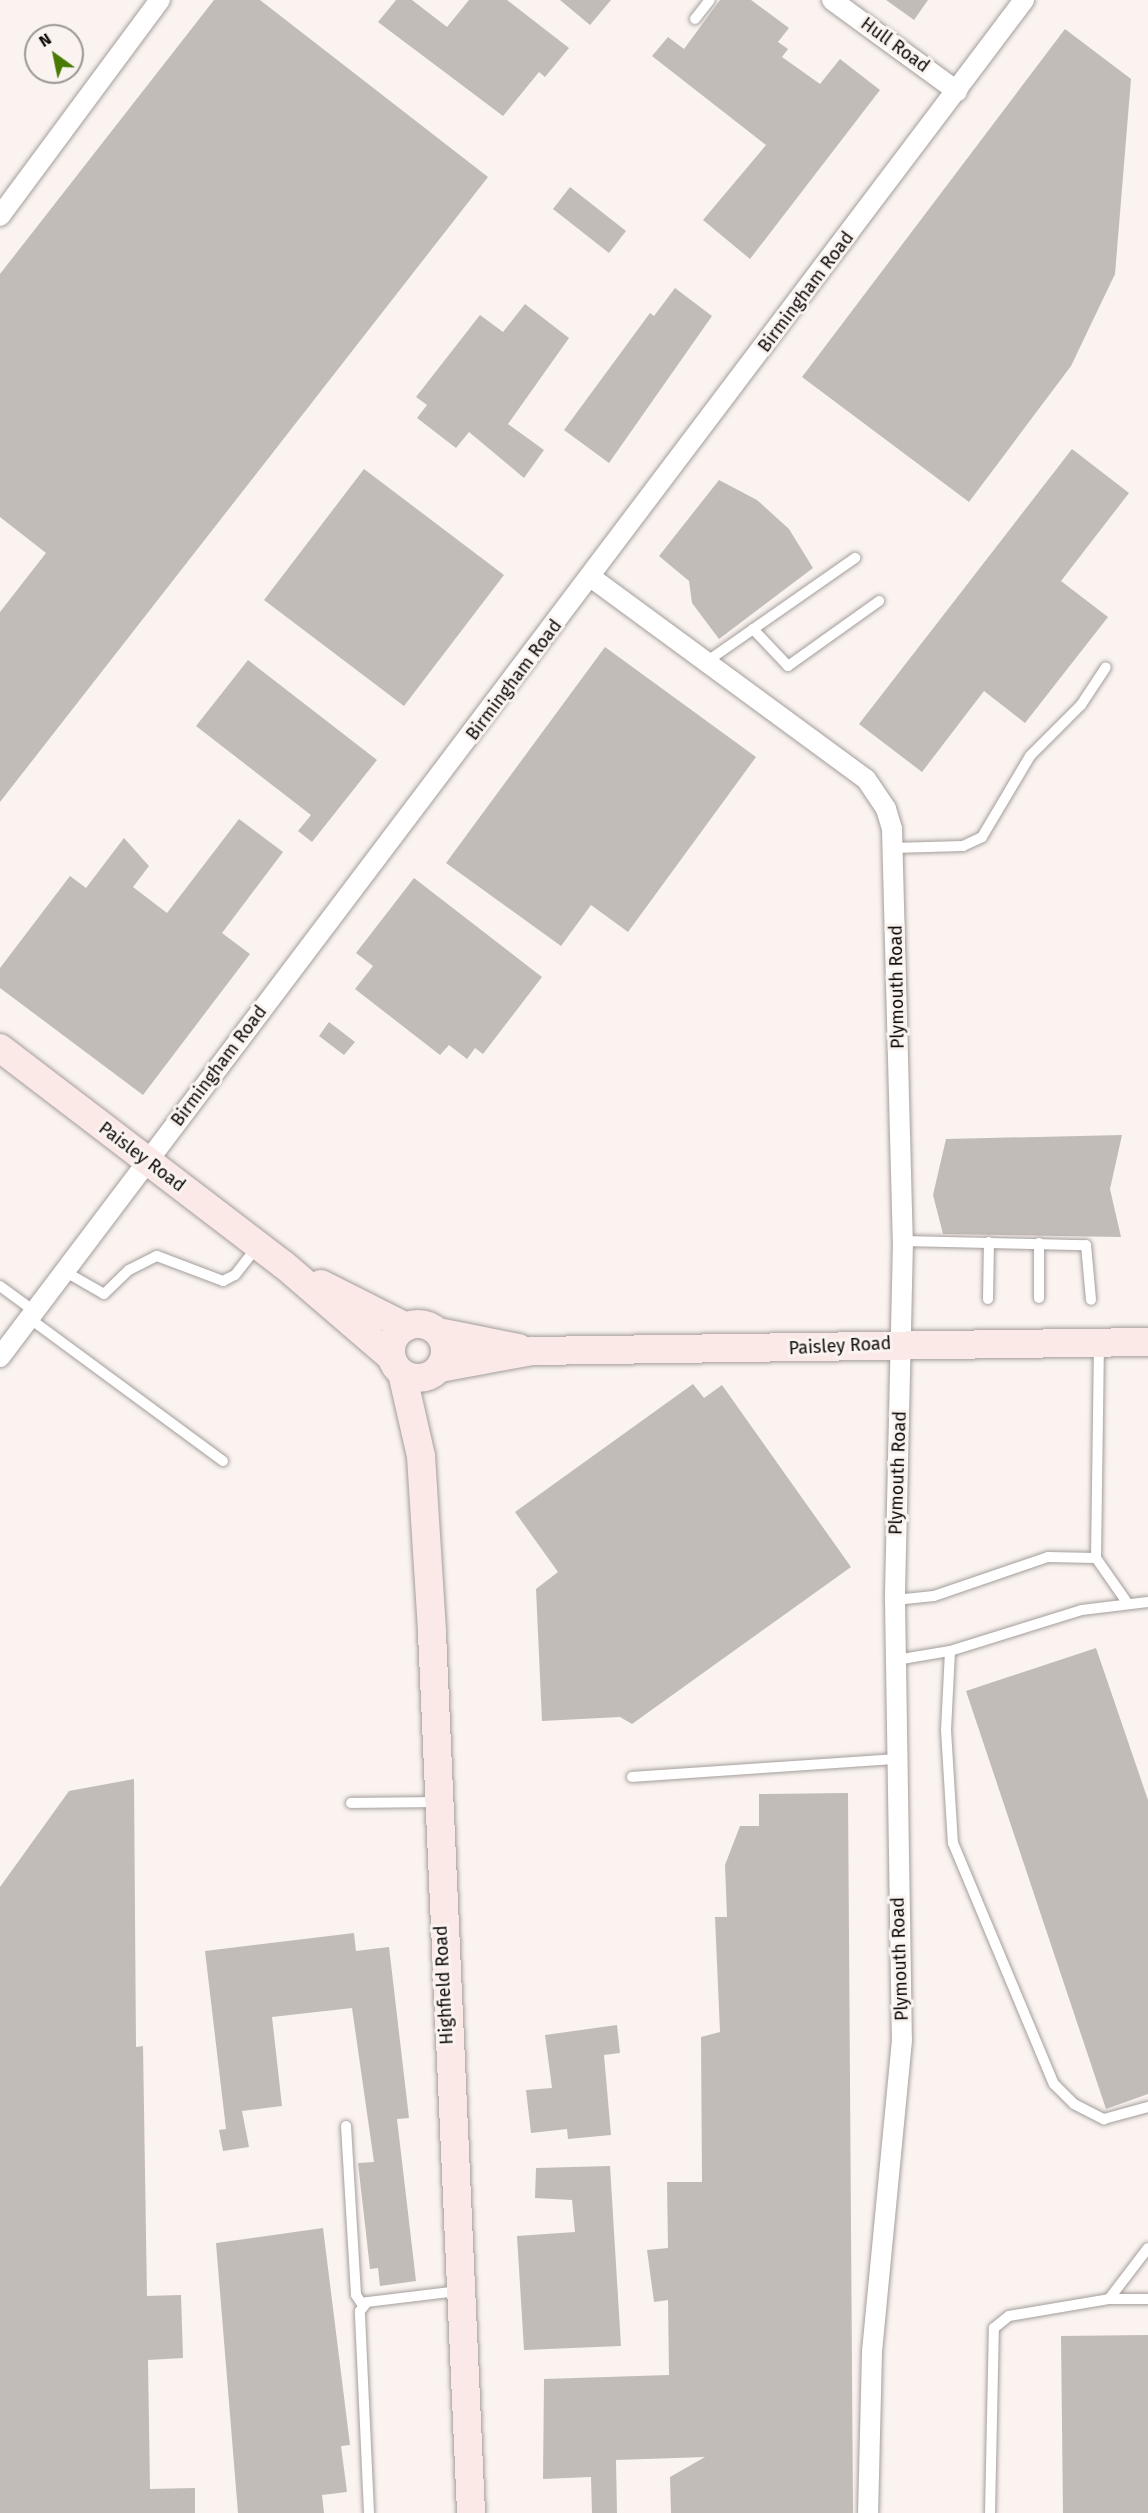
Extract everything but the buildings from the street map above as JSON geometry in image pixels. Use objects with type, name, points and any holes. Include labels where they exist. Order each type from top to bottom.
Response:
[{"type":"main road","name":"Paisley Road","points":[[0,1048],[284,1265],[397,1365]]},
{"type":"main road","name":"Paisley Road","points":[[284,1265],[406,1327]]},
{"type":"main road","points":[[420,1324],[438,1332],[445,1346],[436,1371],[417,1378],[397,1365],[394,1339],[406,1327],[420,1324]]},
{"type":"main road","name":"Paisley Road","points":[[438,1332],[532,1351]]},
{"type":"main road","name":"Paisley Road","points":[[436,1371],[532,1351],[903,1343],[1148,1342]]},
{"type":"main road","name":"Highfield Road","points":[[397,1365],[421,1456],[458,2291],[471,2513]]},
{"type":"main road","name":"Highfield Road","points":[[421,1456],[436,1371]]},
{"type":"street","points":[[0,216],[159,0]]},
{"type":"street","name":"Hull Road","points":[[832,0],[957,91]]},
{"type":"street","name":"Birmingham Road","points":[[0,1357],[147,1160],[592,578],[1024,0]]},
{"type":"street","name":"Plymouth Road","points":[[592,578],[866,779],[886,809],[893,848],[903,1241],[903,1343],[895,1600],[902,2040],[872,2352],[868,2513]]},
{"type":"lane","points":[[695,19],[710,0]]},
{"type":"lane","points":[[706,662],[855,558]]},
{"type":"lane","points":[[753,630],[788,666],[879,601]]},
{"type":"lane","points":[[893,848],[963,846],[982,837],[1030,756],[1081,705],[1106,667]]},
{"type":"lane","points":[[903,1241],[1086,1245],[1091,1254],[1091,1300]]},
{"type":"lane","points":[[988,1299],[989,1242]]},
{"type":"lane","points":[[1039,1243],[1039,1298]]},
{"type":"lane","points":[[64,1271],[105,1294],[129,1270],[157,1256],[223,1281],[235,1275],[258,1246]]},
{"type":"lane","points":[[0,1286],[32,1314],[223,1461]]},
{"type":"lane","points":[[1099,1344],[1096,1558],[1126,1601]]},
{"type":"lane","points":[[895,1600],[934,1596],[1048,1557],[1096,1558]]},
{"type":"lane","points":[[896,1660],[950,1652],[1126,1601],[1148,1602]]},
{"type":"lane","points":[[950,1652],[946,1730],[953,1844],[1054,2085],[1074,2104],[1104,2119],[1148,2107]]},
{"type":"lane","points":[[632,1777],[896,1759]]},
{"type":"lane","points":[[351,1803],[436,1802]]},
{"type":"lane","points":[[346,2126],[356,2295],[362,2304],[369,2513]]},
{"type":"lane","points":[[1109,2299],[1148,2248]]},
{"type":"lane","points":[[362,2304],[458,2291]]},
{"type":"lane","points":[[990,2513],[994,2328],[1009,2316],[1109,2299],[1148,2299]]}]
